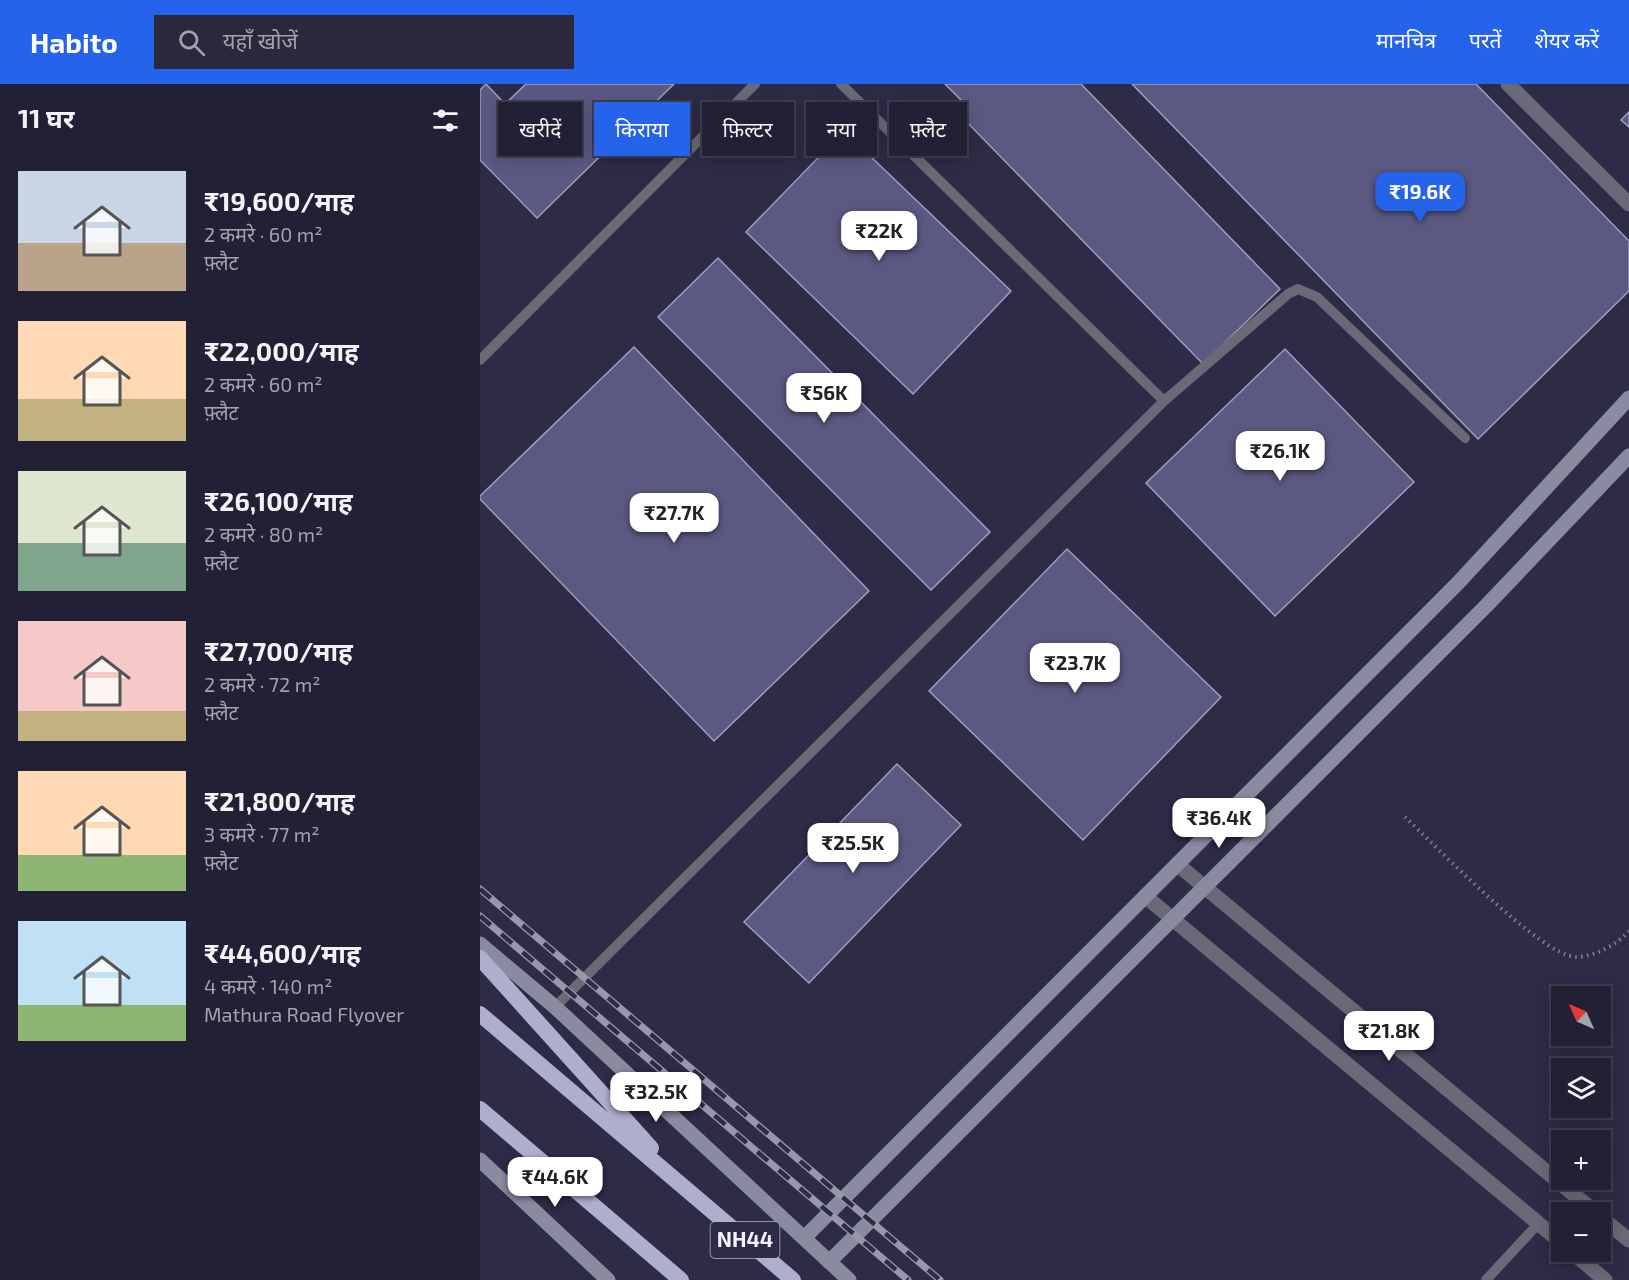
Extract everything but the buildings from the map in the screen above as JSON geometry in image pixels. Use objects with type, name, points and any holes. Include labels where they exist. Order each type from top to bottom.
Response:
[{"type":"highway","points":[[480,958],[698,1199]]},
{"type":"highway","name":"NH44","points":[[480,1014],[793,1280]]},
{"type":"highway","points":[[480,1108],[681,1280]]},
{"type":"main road","points":[[804,1238],[1458,583],[1629,398]]},
{"type":"main road","points":[[829,1262],[1478,614],[1629,456]]},
{"type":"main road","points":[[480,944],[555,1007],[849,1280]]},
{"type":"main road","points":[[480,1160],[608,1280]]},
{"type":"street","points":[[1508,84],[1629,204]]},
{"type":"street","points":[[1177,864],[1583,1202]]},
{"type":"street","points":[[1145,896],[1551,1234]]},
{"type":"street","points":[[1611,1226],[1629,1240]]},
{"type":"street","points":[[1584,1262],[1605,1280]]},
{"type":"lane","points":[[480,360],[755,84]]},
{"type":"lane","points":[[841,84],[1164,401]]},
{"type":"lane","points":[[555,1007],[1164,401],[1288,294],[1298,289],[1317,297],[1465,438]]},
{"type":"lane","points":[[1486,1280],[1539,1224]]},
{"type":"path","points":[[1405,817],[1532,934],[1557,951],[1576,957],[1595,952],[1614,943],[1629,931]]},
{"type":"railway","points":[[480,889],[940,1280]]},
{"type":"railway","points":[[480,916],[908,1280]]}]
